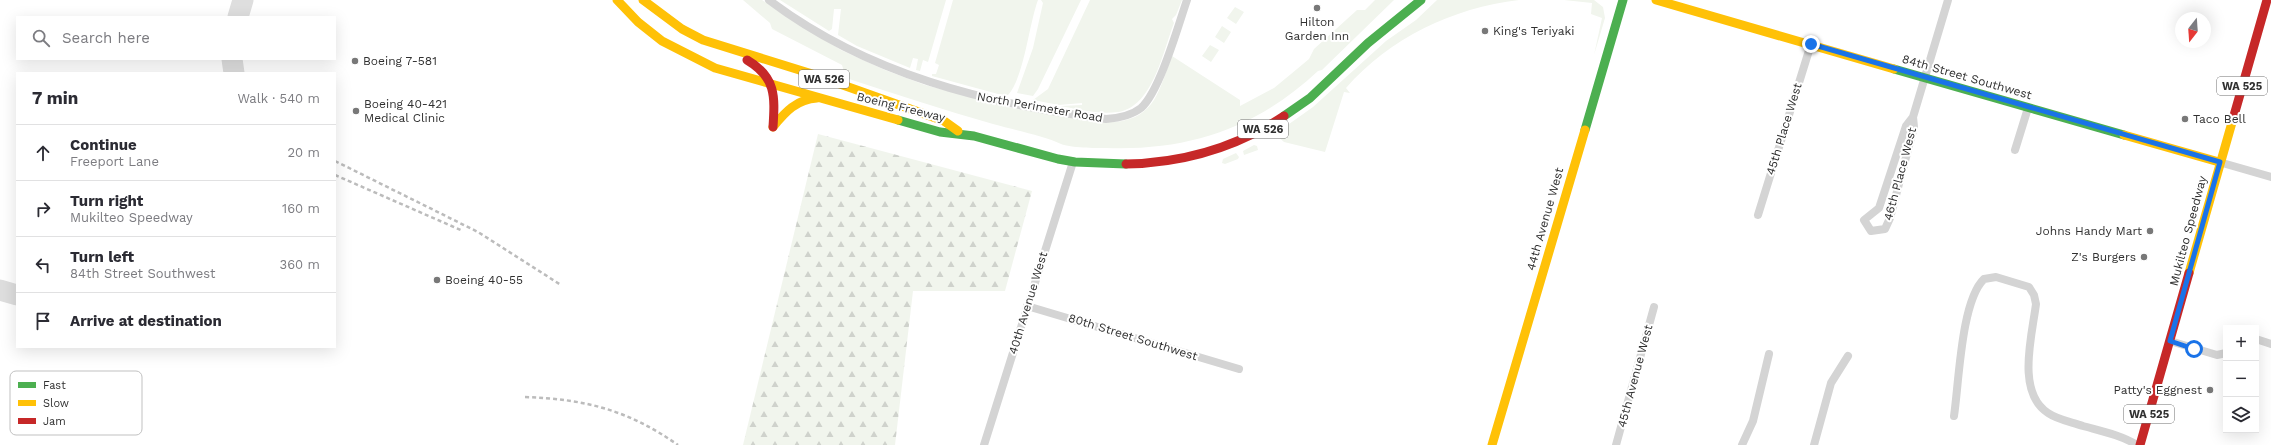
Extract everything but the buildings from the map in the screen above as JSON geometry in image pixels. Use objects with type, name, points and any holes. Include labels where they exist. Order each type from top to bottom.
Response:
[{"type":"main road","name":"Boeing Freeway","points":[[617,0],[638,22],[662,41],[689,56],[716,68],[940,132],[958,131]]},
{"type":"main road","name":"Boeing Freeway","points":[[643,0],[682,29],[703,40],[809,74],[944,121],[958,131]]},
{"type":"main road","name":"WA 526","points":[[1376,36],[1406,0]]},
{"type":"main road","name":"WA 526","points":[[958,131],[1040,155],[1073,162],[1124,166],[1162,163],[1192,157],[1251,135],[1277,121],[1311,97],[1376,36],[1421,0]]},
{"type":"main road","name":"44th Avenue West","points":[[1492,445],[1623,0]]},
{"type":"main road","name":"84th Street Southwest","points":[[1656,0],[2220,162]]},
{"type":"main road","name":"Mukilteo Speedway","points":[[2139,445],[2267,0]]},
{"type":"main road","points":[[703,40],[759,66],[772,85],[773,127],[800,101],[807,98],[821,99]]},
{"type":"street","name":"North Perimeter Road","points":[[769,0],[831,40],[876,62],[924,80],[967,94],[1014,105],[1106,119],[1118,118],[1130,114],[1140,108],[1148,100],[1187,0]]},
{"type":"street","name":"46th Place West","points":[[1913,117],[1914,127],[1890,218],[1885,229],[1871,232],[1864,220],[1879,208],[1906,126],[1913,117],[1926,78],[1948,0]]},
{"type":"street","name":"45th Place West","points":[[1758,215],[1811,44]]},
{"type":"street","points":[[2015,150],[2028,108]]},
{"type":"street","name":"40th Avenue West","points":[[984,445],[1073,162]]},
{"type":"street","name":"84th Street Southwest","points":[[2220,162],[2271,177]]},
{"type":"street","points":[[1954,416],[1962,338],[1975,292],[1984,278],[1996,277],[2029,287],[2034,295],[2036,304],[2028,381],[2032,393],[2039,405],[2049,414],[2063,420],[2127,439],[2139,445]]},
{"type":"street","name":"80th Street Southwest","points":[[1027,306],[1239,369]]},
{"type":"street","name":"45th Avenue West","points":[[1616,445],[1654,307]]},
{"type":"street","points":[[2259,340],[2271,344]]},
{"type":"street","points":[[2170,341],[2217,356],[2223,354]]},
{"type":"street","points":[[1742,445],[1752,421],[1769,354]]},
{"type":"street","points":[[1814,445],[1831,383],[1848,356]]},
{"type":"green space","points":[[743,0],[762,0],[841,50],[885,70],[925,85],[1012,108],[1115,122],[1139,115],[1148,108],[1159,90],[1172,56],[1240,100],[1240,106],[1274,88],[1309,59],[1314,49],[1357,10],[1365,10],[1375,0],[1394,0],[1322,70],[1318,71],[1295,91],[1271,108],[1246,121],[1220,132],[1193,140],[1166,145],[1136,148],[1083,148],[1065,145],[1046,138],[993,124],[846,78],[842,65],[772,29],[770,23]]},
{"type":"green space","points":[[780,0],[946,0],[928,62],[923,60],[920,71],[916,70],[918,59],[913,58],[910,68],[857,46],[838,35],[841,9],[834,9],[832,29],[829,31]]},
{"type":"green space","points":[[953,0],[1038,0],[1022,64],[1014,87],[1008,95],[998,94],[932,76],[932,74],[936,74],[939,65],[935,63]]},
{"type":"green space","points":[[1041,0],[1081,0],[1038,89],[1033,96],[1017,93],[1033,48],[1043,3]]},
{"type":"green space","points":[[1090,0],[1182,0],[1176,15],[1172,19],[1174,23],[1166,48],[1148,89],[1140,100],[1130,108],[1118,112],[1096,112],[1060,106],[1082,105],[1082,103],[1059,105],[1033,100],[1048,89]]},
{"type":"green space","points":[[1437,0],[1519,0],[1494,4],[1446,18],[1402,40],[1382,54],[1363,70],[1346,88],[1350,93],[1344,92],[1325,152],[1284,142],[1275,134],[1313,107],[1386,41],[1416,20]]},
{"type":"green space","points":[[1564,0],[1594,0],[1603,7],[1605,18],[1594,55],[1602,18],[1591,14],[1592,3]]},
{"type":"green space","points":[[1235,7],[1244,12],[1236,24],[1227,18]]},
{"type":"green space","points":[[1222,26],[1231,32],[1224,43],[1215,37]]},
{"type":"green space","points":[[1210,45],[1219,50],[1211,62],[1202,56]]},
{"type":"green space","points":[[818,134],[1032,191],[1005,291],[913,291],[895,445],[743,445]]},
{"type":"green space","points":[[1254,145],[1257,146],[1258,150],[1244,155],[1243,151]]},
{"type":"green space","points":[[1236,153],[1239,157],[1238,159],[1225,164],[1222,163],[1223,159]]},
{"type":"taxiway","points":[[238,16],[243,0]]},
{"type":"taxiway","points":[[232,60],[234,72]]},
{"type":"taxiway","points":[[0,290],[16,295]]},
{"type":"railway","points":[[336,161],[478,232],[561,285]]},
{"type":"railway","points":[[336,175],[463,231]]},
{"type":"railway","points":[[525,397],[567,400],[605,409],[641,423],[678,445]]},
{"type":"traffic: fast","points":[[1284,116],[1310,98],[1368,43],[1421,0]]},
{"type":"traffic: fast","points":[[1585,130],[1623,0]]},
{"type":"traffic: fast","points":[[1894,69],[2124,135]]},
{"type":"traffic: fast","points":[[898,120],[940,132],[974,136],[1058,159],[1075,162],[1126,164]]},
{"type":"traffic: slow","points":[[617,0],[638,22],[662,41],[715,68],[898,120]]},
{"type":"traffic: slow","points":[[643,0],[682,29],[703,40],[809,73],[944,121],[958,131]]},
{"type":"traffic: slow","points":[[1656,0],[1894,69]]},
{"type":"traffic: slow","points":[[773,127],[792,107],[803,101],[817,98]]},
{"type":"traffic: slow","points":[[2189,273],[2233,119]]},
{"type":"traffic: slow","points":[[1492,445],[1585,130]]},
{"type":"traffic: slow","points":[[2124,135],[2219,162]]},
{"type":"traffic: jam","points":[[2233,119],[2267,0]]},
{"type":"traffic: jam","points":[[747,60],[757,66],[764,73],[772,88],[774,106],[773,127]]},
{"type":"traffic: jam","points":[[1126,164],[1147,163],[1188,157],[1228,145],[1266,127],[1284,116]]},
{"type":"traffic: jam","points":[[2140,445],[2189,273]]},
{"type":"place","name":"Hilton Garden Inn","points":[[1317,8]]},
{"type":"place","name":"King's Teriyaki","points":[[1485,31]]},
{"type":"place","name":"Boeing 7-581","points":[[355,61]]},
{"type":"place","name":"Boeing 40-421 Medical Clinic","points":[[356,111]]},
{"type":"place","name":"Taco Bell","points":[[2185,119]]},
{"type":"place","name":"Johns Handy Mart","points":[[2150,231]]},
{"type":"place","name":"Z's Burgers","points":[[2144,257]]},
{"type":"place","name":"Boeing 40-55","points":[[437,280]]},
{"type":"place","name":"Patty's Eggnest","points":[[2210,390]]},
{"type":"route","points":[[1811,44],[2028,108],[2220,162],[2170,341],[2194,349]]}]
